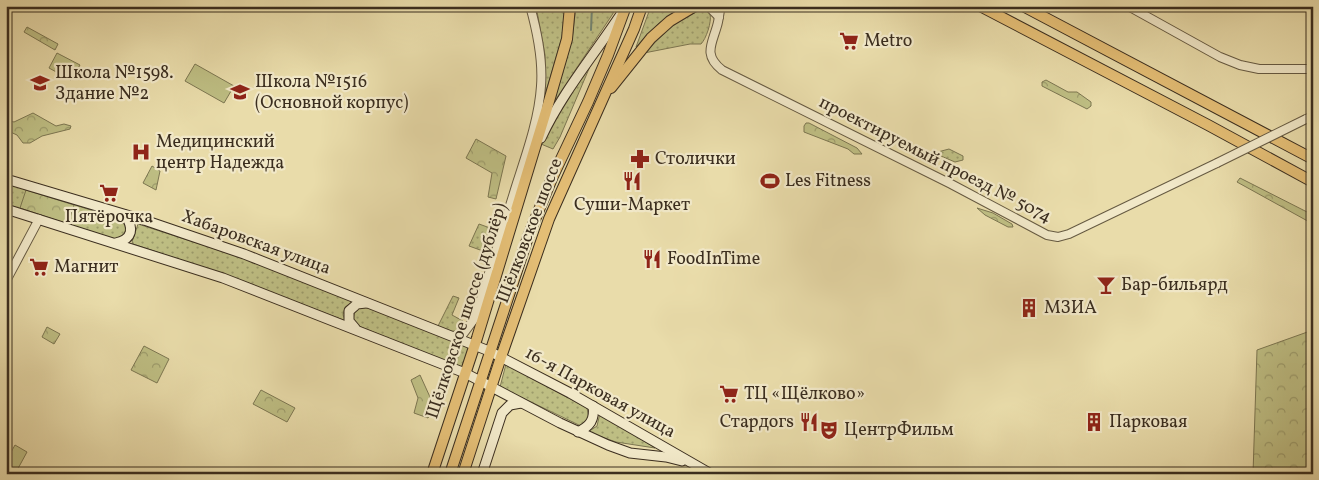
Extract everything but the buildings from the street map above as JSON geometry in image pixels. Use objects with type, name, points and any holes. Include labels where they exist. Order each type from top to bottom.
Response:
[{"type":"main road","name":"Щёлковское шоссе (дублёр)","points":[[432,474],[532,158],[567,39],[570,6]]},
{"type":"main road","name":"Щёлковское шоссе","points":[[464,474],[501,357],[549,219],[634,29],[642,6]]},
{"type":"main road","points":[[604,97],[651,38],[670,21],[695,6]]},
{"type":"main road","points":[[975,6],[999,16]]},
{"type":"main road","points":[[980,6],[1313,182]]},
{"type":"main road","points":[[1023,6],[1313,159]]},
{"type":"main road","points":[[532,158],[555,112],[625,7]]},
{"type":"main road","name":"Щёлковское шоссе","points":[[450,474],[489,351],[536,214],[608,56],[625,7]]},
{"type":"main road","name":"Хабаровская улица","points":[[6,179],[244,254],[489,351]]},
{"type":"main road","points":[[6,209],[223,278],[480,380]]},
{"type":"main road","points":[[116,243],[124,241],[129,235],[130,222],[125,215]]},
{"type":"main road","points":[[358,330],[349,321],[349,311],[357,304],[369,303]]},
{"type":"main road","name":"16-я Парковая улица","points":[[489,351],[593,406],[711,474]]},
{"type":"main road","name":"16-я Парковая улица","points":[[480,380],[578,432],[630,454],[666,457],[694,465]]},
{"type":"main road","points":[[482,474],[502,413],[510,406],[522,403]]},
{"type":"main road","points":[[578,432],[587,428],[592,422],[593,406]]},
{"type":"street","points":[[452,336],[463,334],[475,318],[532,132],[541,86],[540,56],[530,6]]},
{"type":"street","points":[[708,6],[719,17]]},
{"type":"street","name":"проектируемый проезд № 5074","points":[[721,6],[710,48],[711,57],[716,66],[1053,236],[1070,234],[1309,118]]},
{"type":"street","points":[[1128,6],[1220,57],[1240,66],[1260,69],[1313,69]]},
{"type":"street","points":[[6,281],[40,219]]},
{"type":"green space","points":[[536,6],[565,6],[562,37],[545,95],[545,55]]},
{"type":"green space","points":[[576,6],[618,6],[554,102],[572,40]]},
{"type":"green space","points":[[651,6],[684,6],[658,24],[636,47]]},
{"type":"green space","points":[[705,7],[709,11],[710,21],[707,34],[701,44],[690,44],[644,53],[673,25]]},
{"type":"green space","points":[[27,27],[58,44],[55,50],[24,32]]},
{"type":"green space","points":[[57,53],[80,65],[71,80],[49,68]]},
{"type":"green space","points":[[195,64],[234,86],[224,103],[185,81]]},
{"type":"green space","points":[[591,64],[553,149],[541,144],[558,110]]},
{"type":"green space","points":[[1046,80],[1068,92],[1077,92],[1091,102],[1091,106],[1087,109],[1042,86],[1042,82]]},
{"type":"green space","points":[[33,113],[56,126],[64,124],[71,126],[70,129],[42,136],[30,143],[23,143],[17,135],[6,130],[6,120],[14,122]]},
{"type":"green space","points":[[806,123],[857,148],[862,154],[854,154],[848,149],[804,132]]},
{"type":"green space","points":[[476,139],[506,156],[496,199],[488,197],[492,173],[466,158]]},
{"type":"green space","points":[[949,149],[963,156],[963,160],[955,162],[934,153]]},
{"type":"green space","points":[[152,166],[160,171],[156,190],[143,183]]},
{"type":"green space","points":[[1240,178],[1313,215],[1313,224],[1237,182]]},
{"type":"green space","points":[[6,183],[119,219],[125,226],[124,235],[114,239],[6,204]]},
{"type":"green space","points":[[26,190],[74,205],[68,224],[20,208]]},
{"type":"green space","points":[[977,208],[993,213],[1012,224],[1013,227],[1008,227],[985,215]]},
{"type":"green space","points":[[138,224],[243,258],[354,301],[345,307],[343,315],[346,321],[223,274],[133,244]]},
{"type":"green space","points":[[479,224],[490,228],[483,251],[469,246]]},
{"type":"green space","points":[[453,296],[459,298],[452,315],[463,321],[463,325],[456,333],[437,328]]},
{"type":"green space","points":[[364,305],[469,347],[462,368],[356,325],[353,319],[355,311]]},
{"type":"green space","points":[[47,327],[60,334],[54,344],[42,337]]},
{"type":"green space","points":[[1313,330],[1313,474],[1253,474],[1257,350]]},
{"type":"green space","points":[[144,346],[169,359],[157,383],[131,370]]},
{"type":"green space","points":[[506,364],[587,408],[589,419],[581,426],[500,387]]},
{"type":"green space","points":[[420,375],[430,397],[427,407],[431,413],[428,418],[414,413],[418,398],[411,380]]},
{"type":"green space","points":[[261,390],[295,408],[287,422],[253,404]]},
{"type":"green space","points":[[600,413],[655,448],[616,442],[588,432],[597,426]]},
{"type":"green space","points":[[15,445],[27,452],[15,474],[6,474],[6,461]]},
{"type":"waterway","points":[[591,30],[592,6]]},
{"type":"place","name":"Metro","points":[[849,41]]},
{"type":"place","name":"Школа №1598. Здание №2","points":[[40,83]]},
{"type":"place","name":"Школа №1516 (Основной корпус)","points":[[240,92]]},
{"type":"place","name":"Медицинский центр Надежда","points":[[141,152]]},
{"type":"place","name":"Столички","points":[[640,159]]},
{"type":"place","name":"Суши-Маркет","points":[[632,181]]},
{"type":"place","name":"Les Fitness","points":[[770,181]]},
{"type":"place","name":"Пятёрочка","points":[[109,193]]},
{"type":"place","name":"FoodInTime","points":[[652,259]]},
{"type":"place","name":"Магнит","points":[[39,267]]},
{"type":"place","name":"Бар-бильярд","points":[[1106,285]]},
{"type":"place","name":"МЗИА","points":[[1029,308]]},
{"type":"place","name":"ТЦ «Щёлково»","points":[[729,394]]},
{"type":"place","name":"Стардогs","points":[[809,422]]},
{"type":"place","name":"Парковая","points":[[1094,422]]},
{"type":"place","name":"ЦентрФильм","points":[[829,430]]}]
